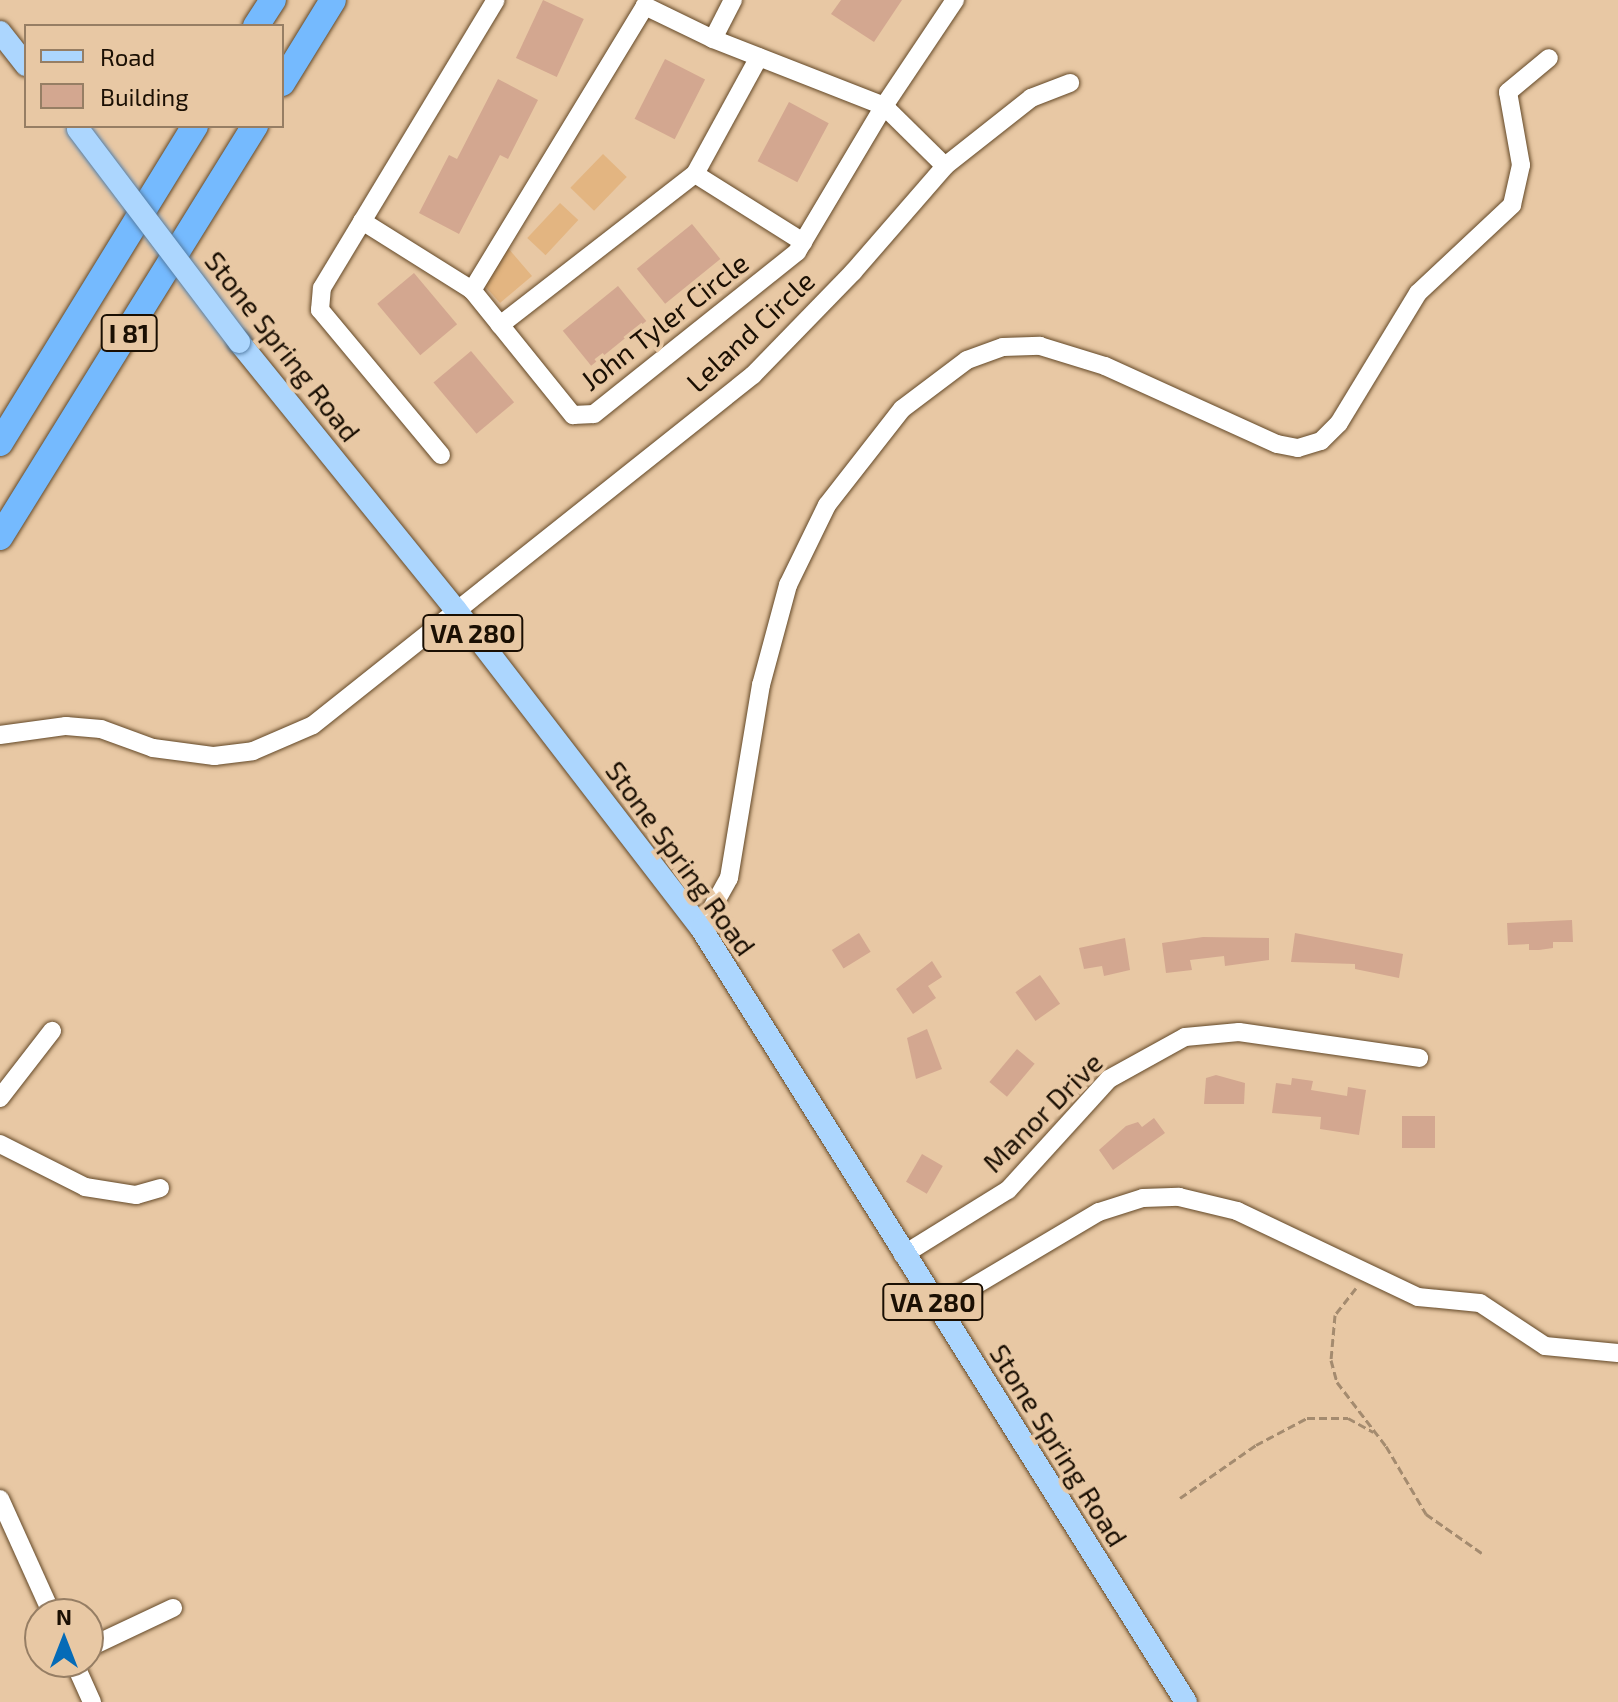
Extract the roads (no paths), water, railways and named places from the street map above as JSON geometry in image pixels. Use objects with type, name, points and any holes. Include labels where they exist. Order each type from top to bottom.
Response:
[{"type":"highway","points":[[257,24],[273,0]]},
{"type":"highway","points":[[284,80],[333,0]]},
{"type":"highway","name":"I 81","points":[[0,443],[194,128]]},
{"type":"highway","name":"I 81","points":[[0,537],[254,128]]},
{"type":"main road","points":[[0,32],[24,62]]},
{"type":"main road","name":"Stone Spring Road","points":[[76,128],[239,342],[456,610],[701,928],[1184,1702]]},
{"type":"street","points":[[441,455],[320,310],[322,288],[496,0]]},
{"type":"street","points":[[713,39],[733,0]]},
{"type":"street","name":"John Tyler Circle","points":[[362,221],[472,290],[573,415],[594,414],[797,252],[884,106],[955,0]]},
{"type":"street","points":[[472,290],[645,6],[713,39],[884,106],[945,166]]},
{"type":"street","points":[[500,325],[695,174],[759,57]]},
{"type":"street","points":[[701,928],[729,878],[761,685],[788,585],[827,505],[902,409],[974,356],[1003,347],[1040,346],[1105,366],[1277,444],[1298,448],[1321,441],[1344,415],[1418,293],[1512,205],[1521,165],[1508,92],[1549,58]]},
{"type":"street","name":"Leland Circle","points":[[0,735],[66,726],[101,729],[191,755],[253,751],[313,725],[753,375],[853,272],[945,166],[1031,98],[1070,83]]},
{"type":"street","points":[[695,174],[803,242]]},
{"type":"street","points":[[0,1098],[52,1031]]},
{"type":"street","name":"Manor Drive","points":[[903,1255],[1008,1190],[1109,1079],[1185,1037],[1239,1032],[1419,1058]]},
{"type":"street","points":[[0,1144],[85,1187],[136,1195],[160,1188]]},
{"type":"street","points":[[937,1308],[1099,1212],[1153,1197],[1226,1207],[1418,1297],[1480,1303],[1545,1346],[1618,1353]]},
{"type":"street","points":[[0,1499],[45,1598]]},
{"type":"street","points":[[104,1640],[173,1608]]},
{"type":"street","points":[[81,1678],[92,1702]]}]
